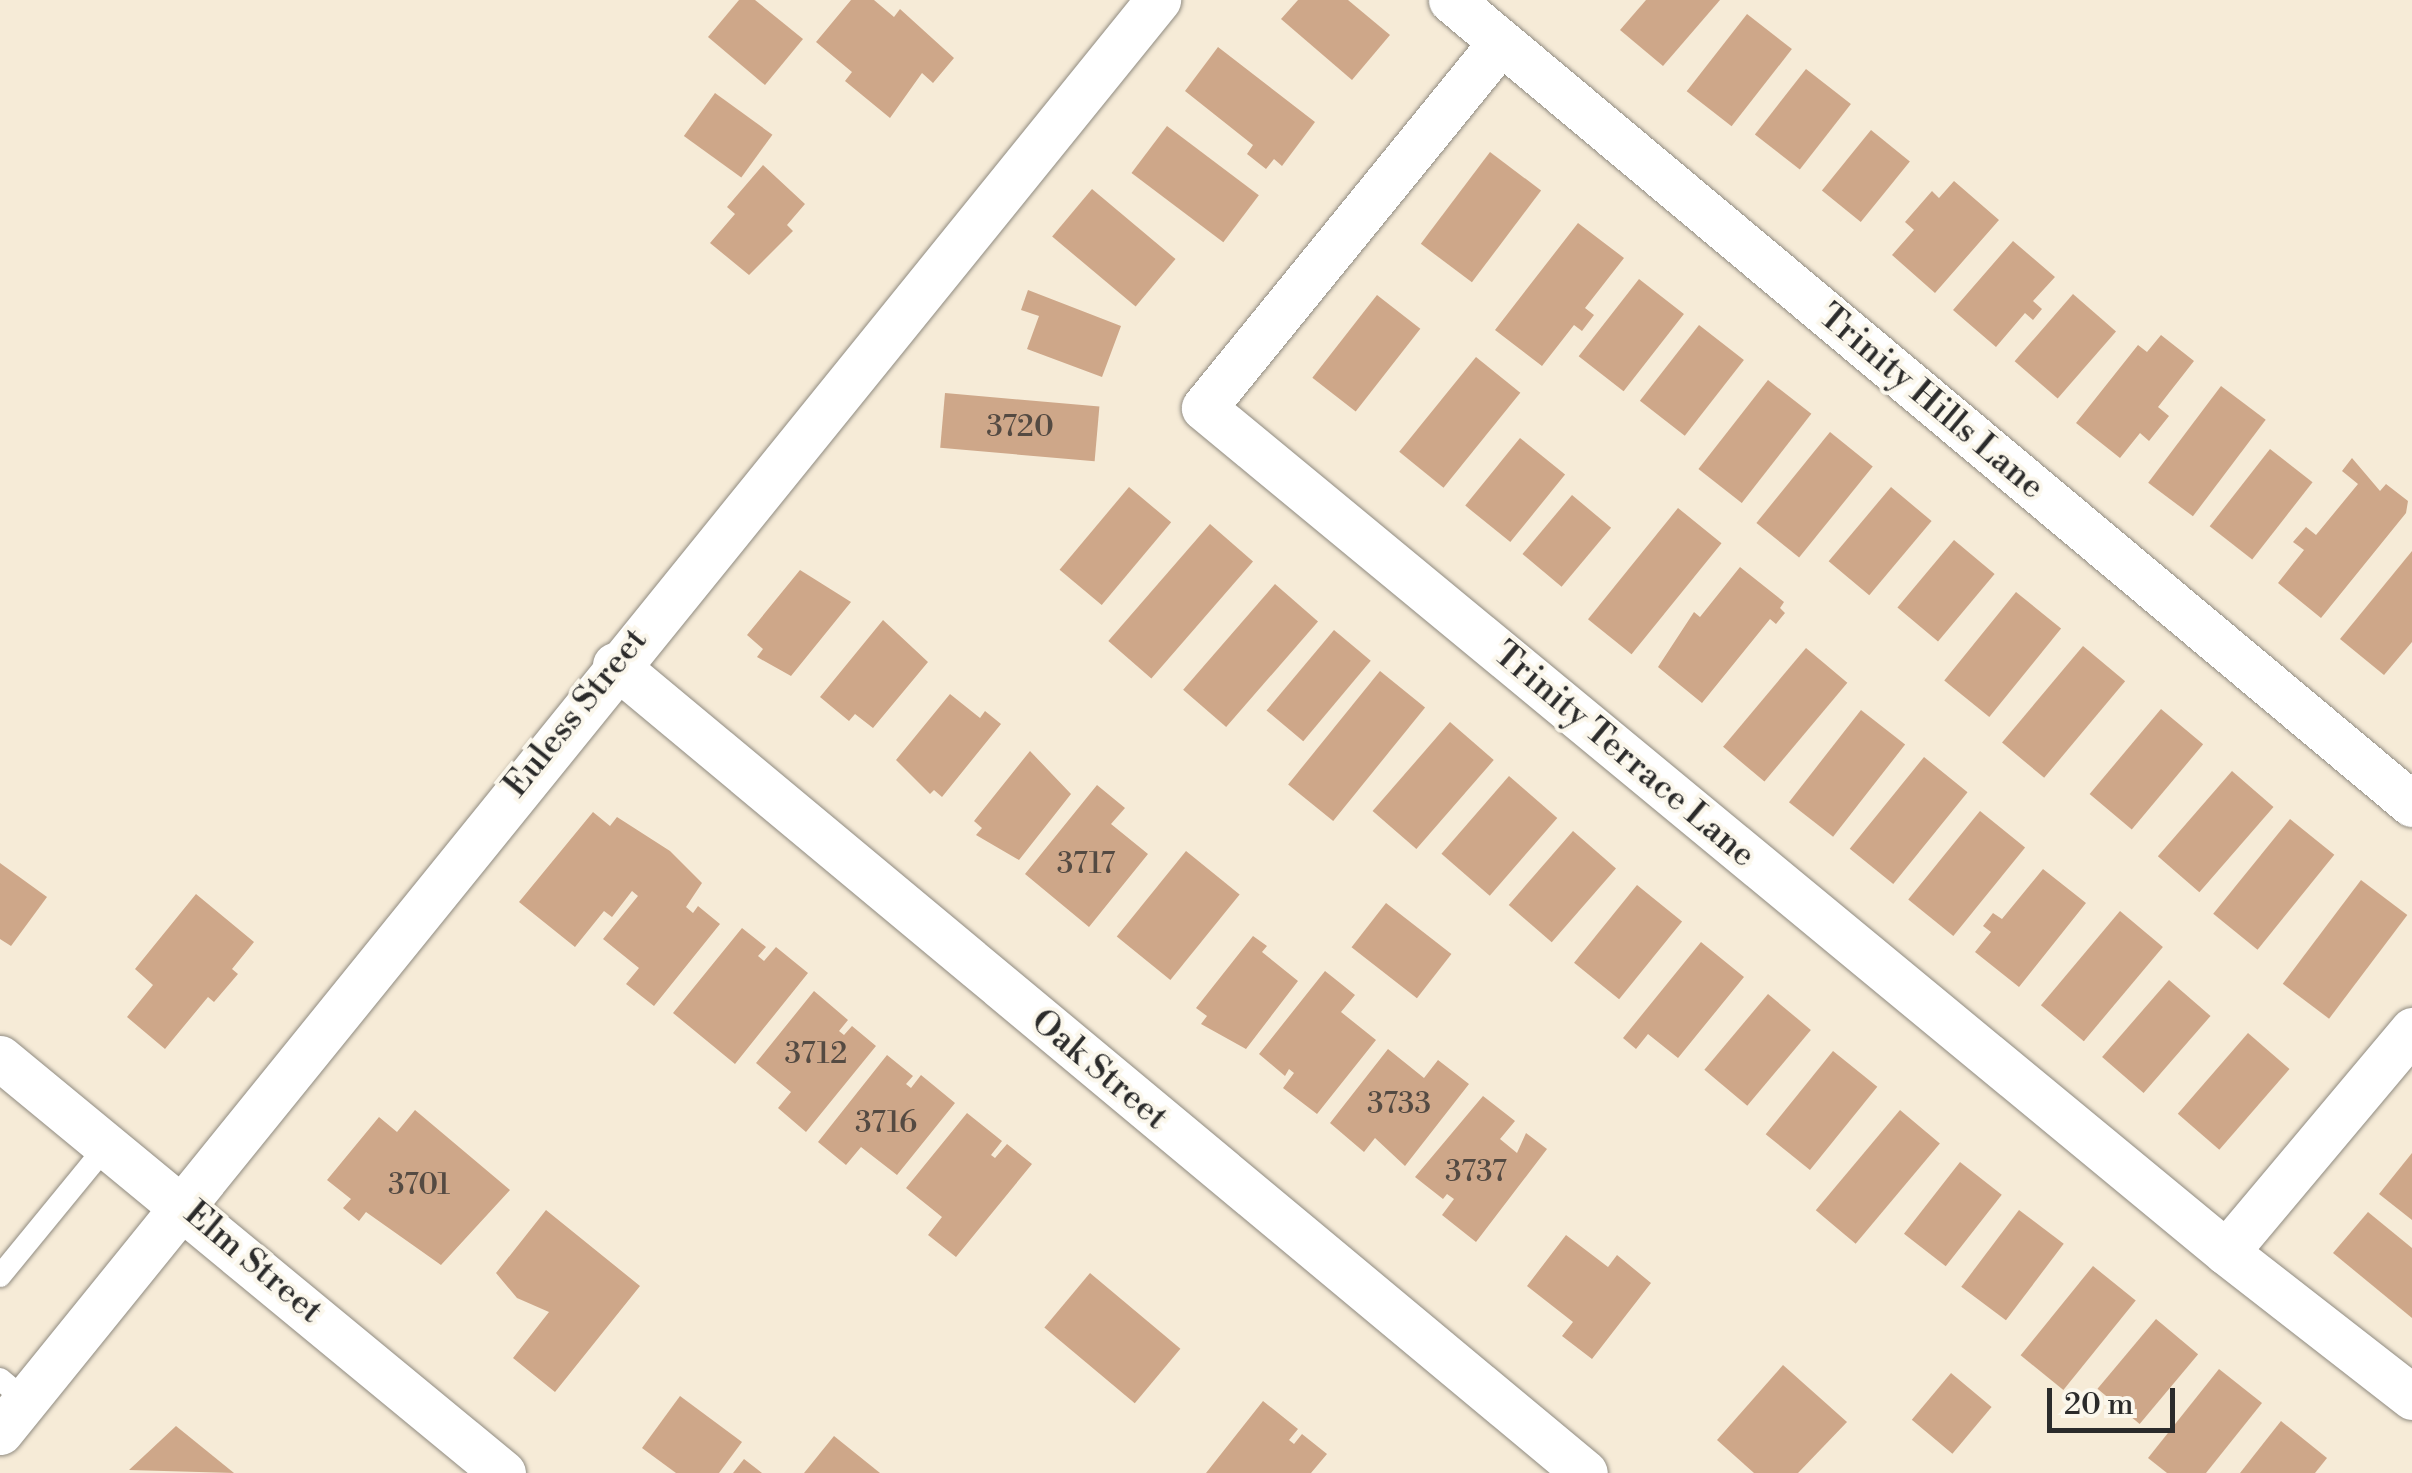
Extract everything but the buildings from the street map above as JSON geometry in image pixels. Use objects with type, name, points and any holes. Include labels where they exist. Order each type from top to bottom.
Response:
[{"type":"street","name":"Euless Street","points":[[8,1404],[180,1202],[1158,0]]},
{"type":"street","name":"Trinity Hills Lane","points":[[1451,0],[2412,804]]},
{"type":"street","name":"Trinity Terrace Lane","points":[[1501,42],[1204,408],[2226,1252],[2412,1397]]},
{"type":"street","name":"Oak Street","points":[[614,665],[1586,1473]]},
{"type":"street","points":[[2226,1252],[2412,1030]]},
{"type":"street","name":"Elm Street","points":[[0,1058],[180,1202],[503,1473]]},
{"type":"lane","points":[[0,1276],[108,1144]]}]
